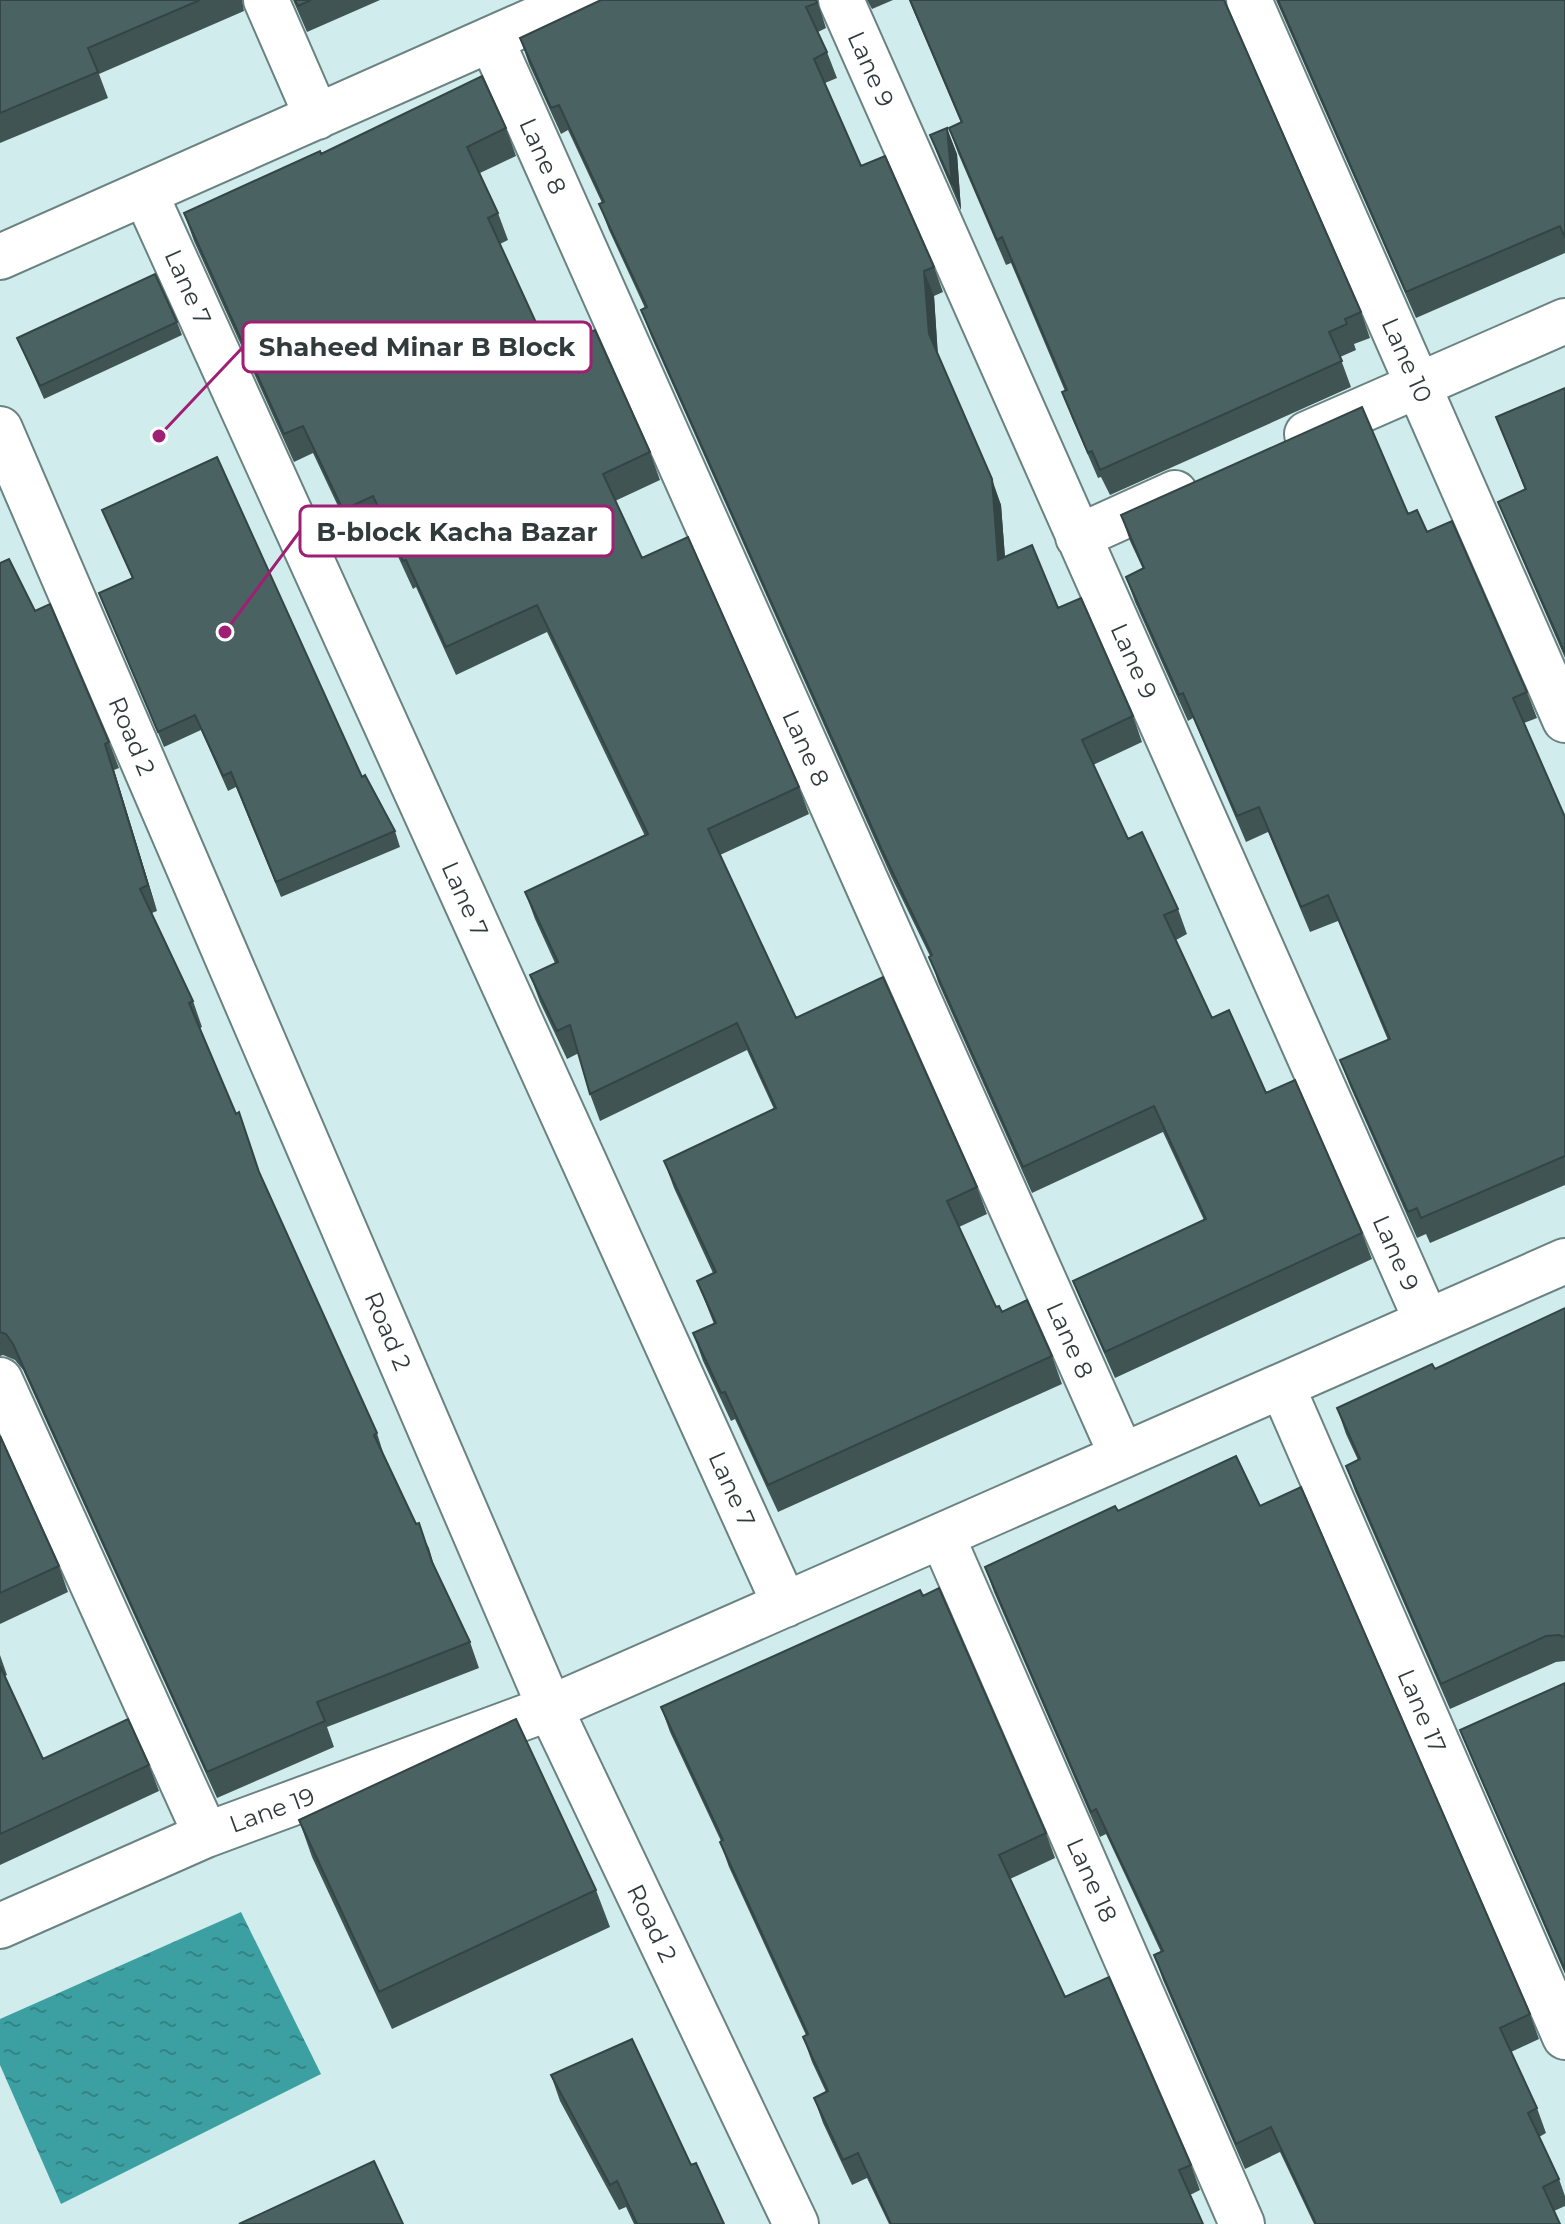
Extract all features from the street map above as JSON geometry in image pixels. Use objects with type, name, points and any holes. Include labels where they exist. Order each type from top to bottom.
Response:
[{"type":"street","points":[[266,0],[317,117]]},
{"type":"street","points":[[0,257],[579,0]]},
{"type":"street","name":"Lane 9","points":[[841,0],[1427,1322]]},
{"type":"street","name":"Lane 10","points":[[1249,0],[1565,720]]},
{"type":"street","name":"Lane 8","points":[[491,39],[1122,1456]]},
{"type":"street","name":"Lane 7","points":[[145,193],[785,1605]]},
{"type":"street","points":[[1276,448],[1565,321]]},
{"type":"street","name":"Road 2","points":[[0,429],[550,1708],[796,2224]]},
{"type":"street","points":[[1078,537],[1206,479]]},
{"type":"street","name":"Lane 19","points":[[0,1926],[206,1835],[550,1708],[1565,1261]]},
{"type":"street","points":[[0,1380],[206,1835]]},
{"type":"street","name":"Lane 17","points":[[1282,1386],[1565,2037]]},
{"type":"street","name":"Lane 18","points":[[942,1536],[1242,2224]]},
{"type":"street","points":[[1436,1743],[1479,1724]]},
{"type":"water","points":[[241,1912],[321,2074],[61,2204],[0,2065],[0,2019]]},
{"type":"building","points":[[0,0],[200,0],[88,48],[98,72],[0,113]]},
{"type":"building","points":[[295,0],[311,0],[298,6]]},
{"type":"building","points":[[601,0],[816,0],[817,3],[806,7],[827,52],[814,59],[861,166],[885,156],[934,267],[924,271],[929,334],[992,479],[998,560],[1032,545],[1058,608],[1081,598],[1133,716],[1082,740],[1128,839],[1142,832],[1178,909],[1164,915],[1212,1018],[1229,1010],[1266,1093],[1295,1080],[1362,1233],[1105,1352],[1073,1281],[1206,1219],[1154,1106],[1023,1167],[929,957],[932,955],[641,310],[647,307],[599,204],[604,202],[559,105],[551,108],[520,38]]},
{"type":"building","points":[[910,0],[1224,0],[1361,312],[1345,319],[1347,324],[1329,332],[1342,361],[1100,470],[1092,451],[1088,453],[1062,392],[1067,390],[1002,237],[997,240],[949,128],[962,122]]},
{"type":"building","points":[[1278,0],[1565,0],[1565,238],[1560,226],[1406,292]]},
{"type":"building","points":[[482,76],[506,128],[467,147],[498,213],[488,218],[549,351],[595,330],[650,452],[603,474],[642,558],[688,537],[799,787],[708,829],[796,1018],[883,977],[977,1187],[947,1201],[996,1307],[999,1306],[1002,1312],[1027,1300],[1052,1356],[768,1485],[725,1392],[721,1393],[693,1333],[716,1323],[697,1281],[716,1272],[664,1161],[776,1108],[737,1023],[590,1094],[570,1025],[557,1031],[530,975],[558,962],[525,892],[648,834],[537,605],[446,647],[373,496],[343,510],[303,426],[284,434],[184,213],[320,151],[321,154]]},
{"type":"building","points":[[947,128],[952,184],[930,135]]},
{"type":"building","points":[[155,274],[177,322],[40,386],[17,338]]},
{"type":"building","points":[[1565,388],[1565,653],[1498,502],[1526,489],[1496,417]]},
{"type":"building","points":[[1362,407],[1408,514],[1417,510],[1427,532],[1452,521],[1527,692],[1513,698],[1565,817],[1565,1156],[1421,1218],[1417,1208],[1408,1212],[1340,1060],[1390,1039],[1328,895],[1301,907],[1259,807],[1237,816],[1183,693],[1179,695],[1126,577],[1144,568],[1121,515]]},
{"type":"building","points":[[217,457],[362,777],[365,775],[395,831],[276,882],[231,772],[223,776],[195,715],[158,732],[99,593],[133,578],[102,510]]},
{"type":"building","points":[[9,559],[35,611],[50,604],[109,742],[105,744],[148,885],[140,889],[193,1001],[189,1003],[236,1114],[239,1112],[259,1172],[377,1433],[374,1435],[416,1524],[419,1523],[432,1562],[470,1642],[317,1702],[325,1721],[207,1772],[13,1344],[6,1334],[0,1332],[0,563]]},
{"type":"building","points":[[1565,1308],[1565,1637],[1546,1636],[1441,1684],[1346,1466],[1360,1459],[1337,1408],[1432,1364],[1435,1369]]},
{"type":"building","points":[[0,1436],[59,1566],[0,1593]]},
{"type":"building","points":[[1236,1456],[1260,1506],[1301,1487],[1530,2014],[1500,2028],[1537,2108],[1528,2113],[1559,2179],[1543,2187],[1560,2224],[1316,2224],[1271,2127],[1236,2144],[1154,1955],[1163,1951],[1096,1809],[1091,1812],[985,1567],[1115,1506],[1118,1511]]},
{"type":"building","points":[[939,1588],[1046,1833],[999,1855],[1065,1997],[1109,1977],[1191,2165],[1179,2170],[1203,2224],[891,2224],[858,2153],[843,2160],[814,2098],[828,2091],[803,2037],[808,2034],[661,1707],[920,1590],[923,1596]]},
{"type":"building","points":[[0,1666],[43,1759],[128,1719],[149,1765],[0,1834]]},
{"type":"building","points":[[1565,1683],[1565,1970],[1460,1730]]},
{"type":"building","points":[[516,1719],[596,1890],[379,1992],[299,1820]]},
{"type":"building","points":[[632,2039],[691,2165],[696,2163],[724,2224],[637,2224],[617,2181],[610,2185],[551,2075]]},
{"type":"building","points":[[374,2161],[403,2224],[239,2224]]},
{"type":"place","name":"Shaheed Minar B Block","points":[[159,436]]},
{"type":"place","name":"B-block Kacha Bazar","points":[[225,632]]}]
